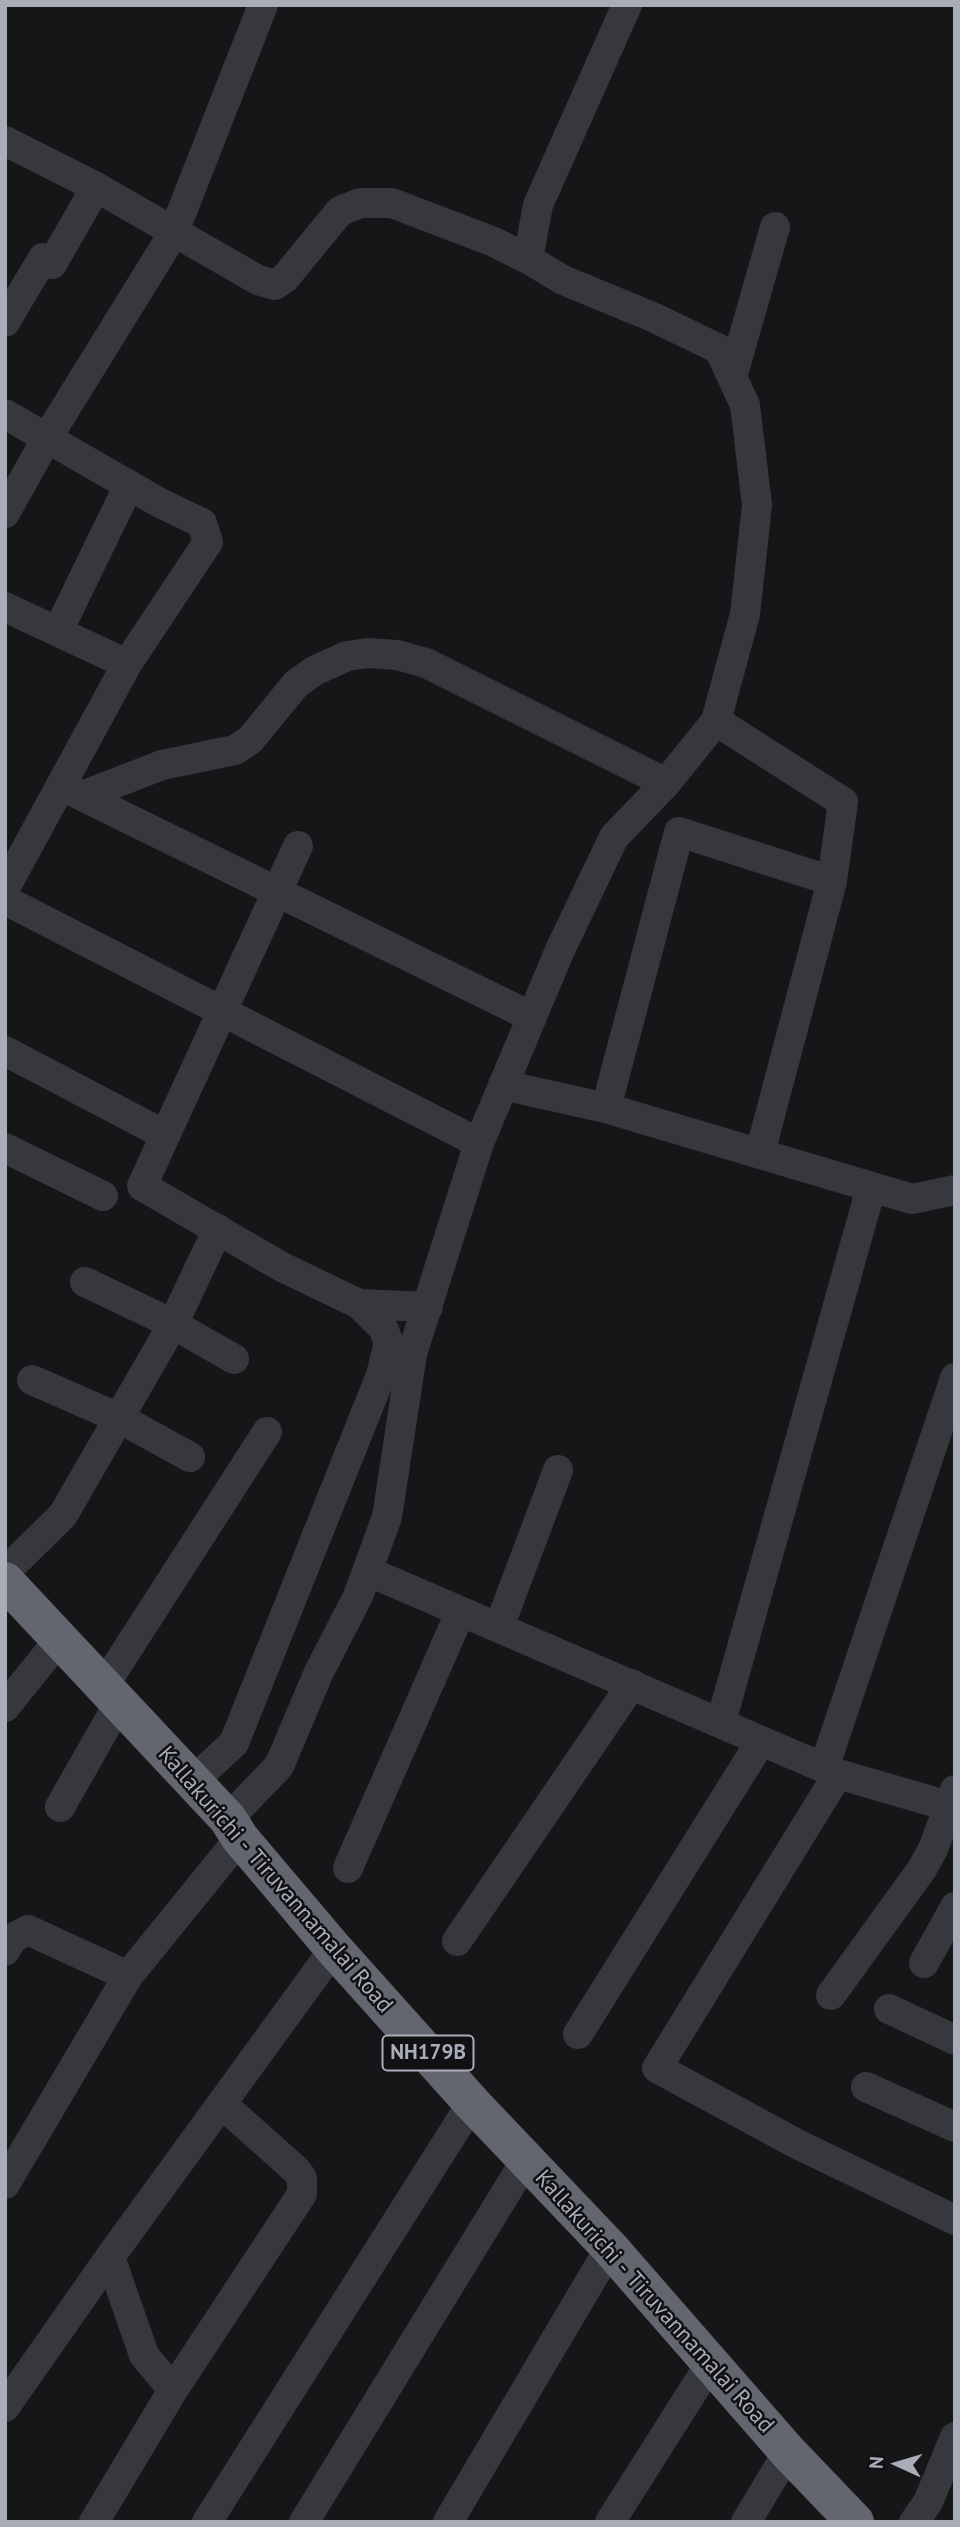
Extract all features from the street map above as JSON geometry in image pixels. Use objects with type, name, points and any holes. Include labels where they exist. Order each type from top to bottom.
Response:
[{"type":"highway","name":"Kallakurichi - Tiruvannamalai Road","points":[[5,1581],[192,1782],[334,1949],[472,2103],[610,2248],[653,2300],[712,2361],[788,2452],[855,2522]]},
{"type":"street","points":[[5,513],[47,438],[173,234],[263,5]]},
{"type":"street","points":[[528,259],[538,205],[627,5]]},
{"type":"street","points":[[5,141],[96,187],[173,234],[258,280],[275,285],[285,278],[340,211],[360,203],[392,203],[494,242],[564,280],[655,318],[719,349],[733,374],[745,405],[757,505],[745,614],[716,721],[666,783],[614,837],[532,1017],[479,1143],[412,1354],[387,1517],[367,1571],[279,1766],[128,1976],[5,2185]]},
{"type":"street","points":[[5,322],[96,187]]},
{"type":"street","points":[[733,374],[775,227]]},
{"type":"street","points":[[5,414],[202,523],[208,542],[127,664],[71,790],[5,888]]},
{"type":"street","points":[[58,631],[129,485]]},
{"type":"street","points":[[5,607],[127,664]]},
{"type":"street","points":[[71,790],[162,765],[234,750],[250,740],[296,684],[314,671],[347,656],[368,653],[397,655],[426,663],[666,783]]},
{"type":"street","points":[[716,721],[843,803],[832,881],[760,1153]]},
{"type":"street","points":[[71,790],[532,1017]]},
{"type":"street","points":[[606,1108],[679,832],[832,881]]},
{"type":"street","points":[[192,1782],[234,1743],[381,1375],[389,1343],[383,1328],[359,1304],[282,1266],[142,1186],[298,846]]},
{"type":"street","points":[[5,900],[479,1143]]},
{"type":"street","points":[[5,1051],[165,1135]]},
{"type":"street","points":[[503,1085],[606,1108],[912,1199],[955,1191]]},
{"type":"street","points":[[5,1148],[103,1196]]},
{"type":"street","points":[[721,1722],[871,1188]]},
{"type":"street","points":[[5,1572],[63,1515],[173,1324],[218,1229]]},
{"type":"street","points":[[85,1282],[173,1324],[234,1359]]},
{"type":"street","points":[[359,1304],[428,1307]]},
{"type":"street","points":[[955,1378],[831,1771],[657,2068],[797,2144],[955,2220]]},
{"type":"street","points":[[32,1380],[119,1418],[190,1457]]},
{"type":"street","points":[[60,1807],[111,1696],[267,1432]]},
{"type":"street","points":[[499,1627],[558,1470]]},
{"type":"street","points":[[367,1571],[831,1771],[953,1801],[922,1869],[831,1995]]},
{"type":"street","points":[[348,1868],[460,1613]]},
{"type":"street","points":[[5,1707],[59,1640]]},
{"type":"street","points":[[457,1941],[632,1684]]},
{"type":"street","points":[[578,2034],[761,1741]]},
{"type":"street","points":[[924,1963],[955,1907]]},
{"type":"street","points":[[5,1951],[13,1938],[28,1930],[128,1976]]},
{"type":"street","points":[[5,2407],[110,2257],[334,1949]]},
{"type":"street","points":[[889,2009],[955,2040]]},
{"type":"street","points":[[866,2087],[955,2127]]},
{"type":"street","points":[[207,2522],[472,2103]]},
{"type":"street","points":[[94,2522],[173,2390],[298,2202],[304,2184],[296,2170],[223,2105]]},
{"type":"street","points":[[304,2522],[526,2160]]},
{"type":"street","points":[[448,2522],[610,2248]]},
{"type":"street","points":[[110,2257],[144,2355],[173,2390]]},
{"type":"street","points":[[610,2522],[712,2361]]},
{"type":"street","points":[[914,2522],[928,2502],[955,2437]]},
{"type":"street","points":[[746,2522],[788,2452]]}]
